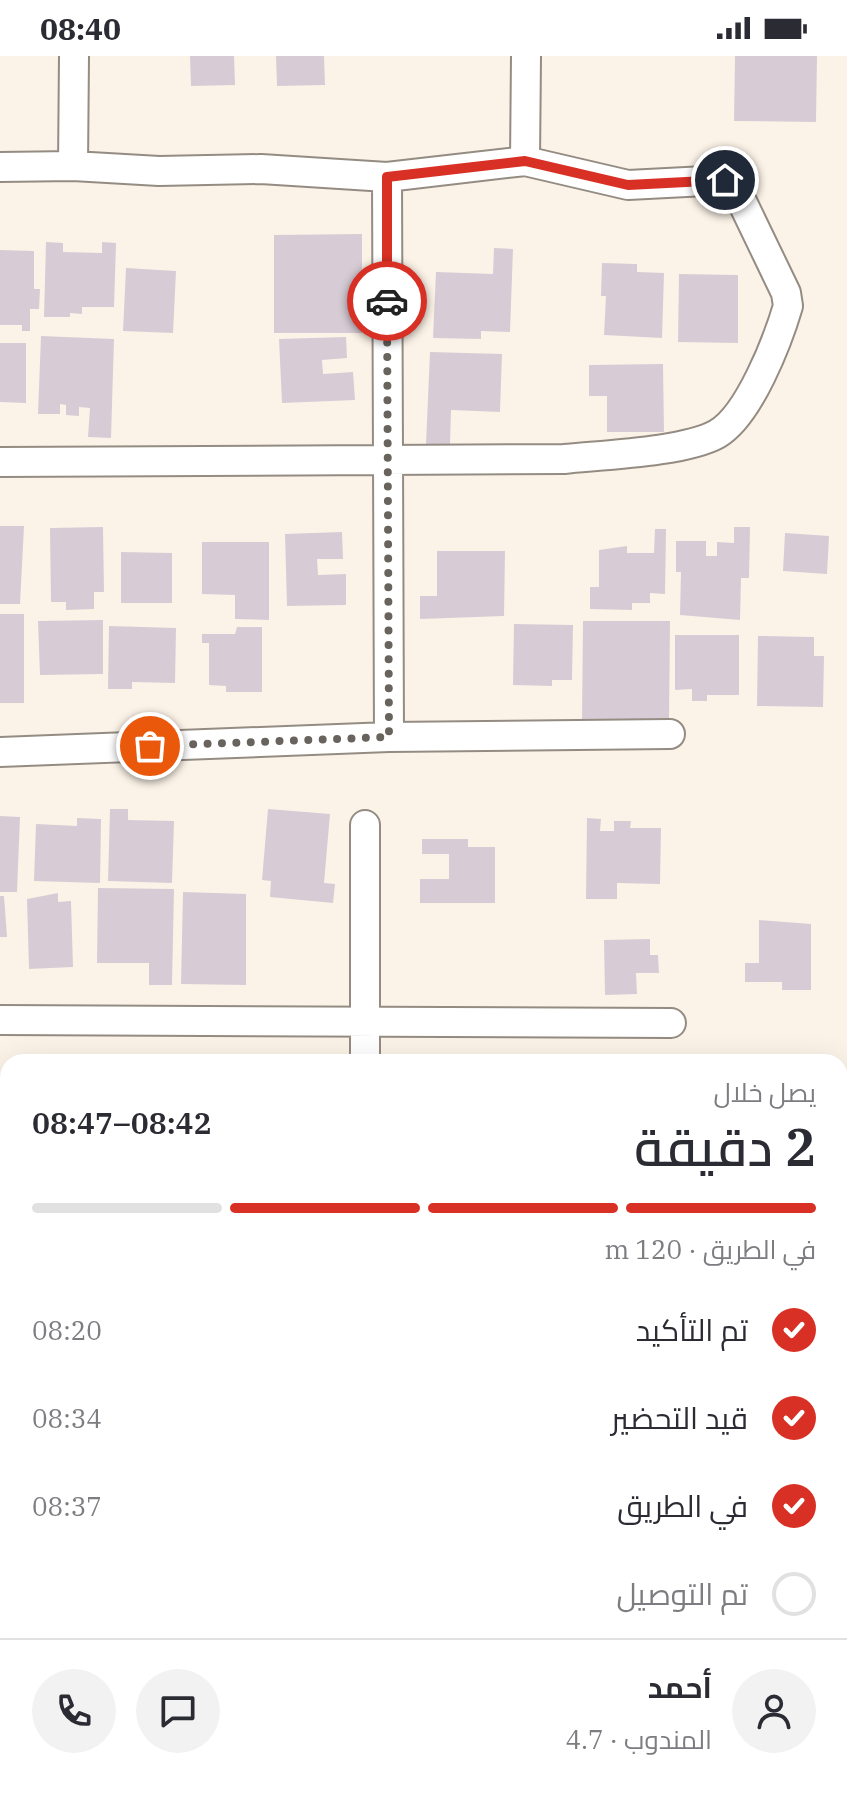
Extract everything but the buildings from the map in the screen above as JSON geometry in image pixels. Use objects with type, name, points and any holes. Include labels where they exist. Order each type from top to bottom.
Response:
[{"type":"street","points":[[73,166],[74,56]]},
{"type":"street","points":[[525,161],[526,56]]},
{"type":"street","points":[[0,167],[73,166],[159,171],[261,169],[387,177],[525,161],[628,185],[725,180],[734,185],[786,293],[788,306],[747,401],[737,417],[716,435],[653,450],[564,459],[0,462]]},
{"type":"street","points":[[387,177],[389,737]]},
{"type":"street","points":[[0,752],[389,737],[670,734]]},
{"type":"street","points":[[365,825],[365,1054]]},
{"type":"street","points":[[0,1020],[671,1023]]},
{"type":"way so far","points":[[150,746],[389,737],[387,301]]},
{"type":"route","points":[[387,301],[387,177],[525,161],[628,185],[725,180]]}]
